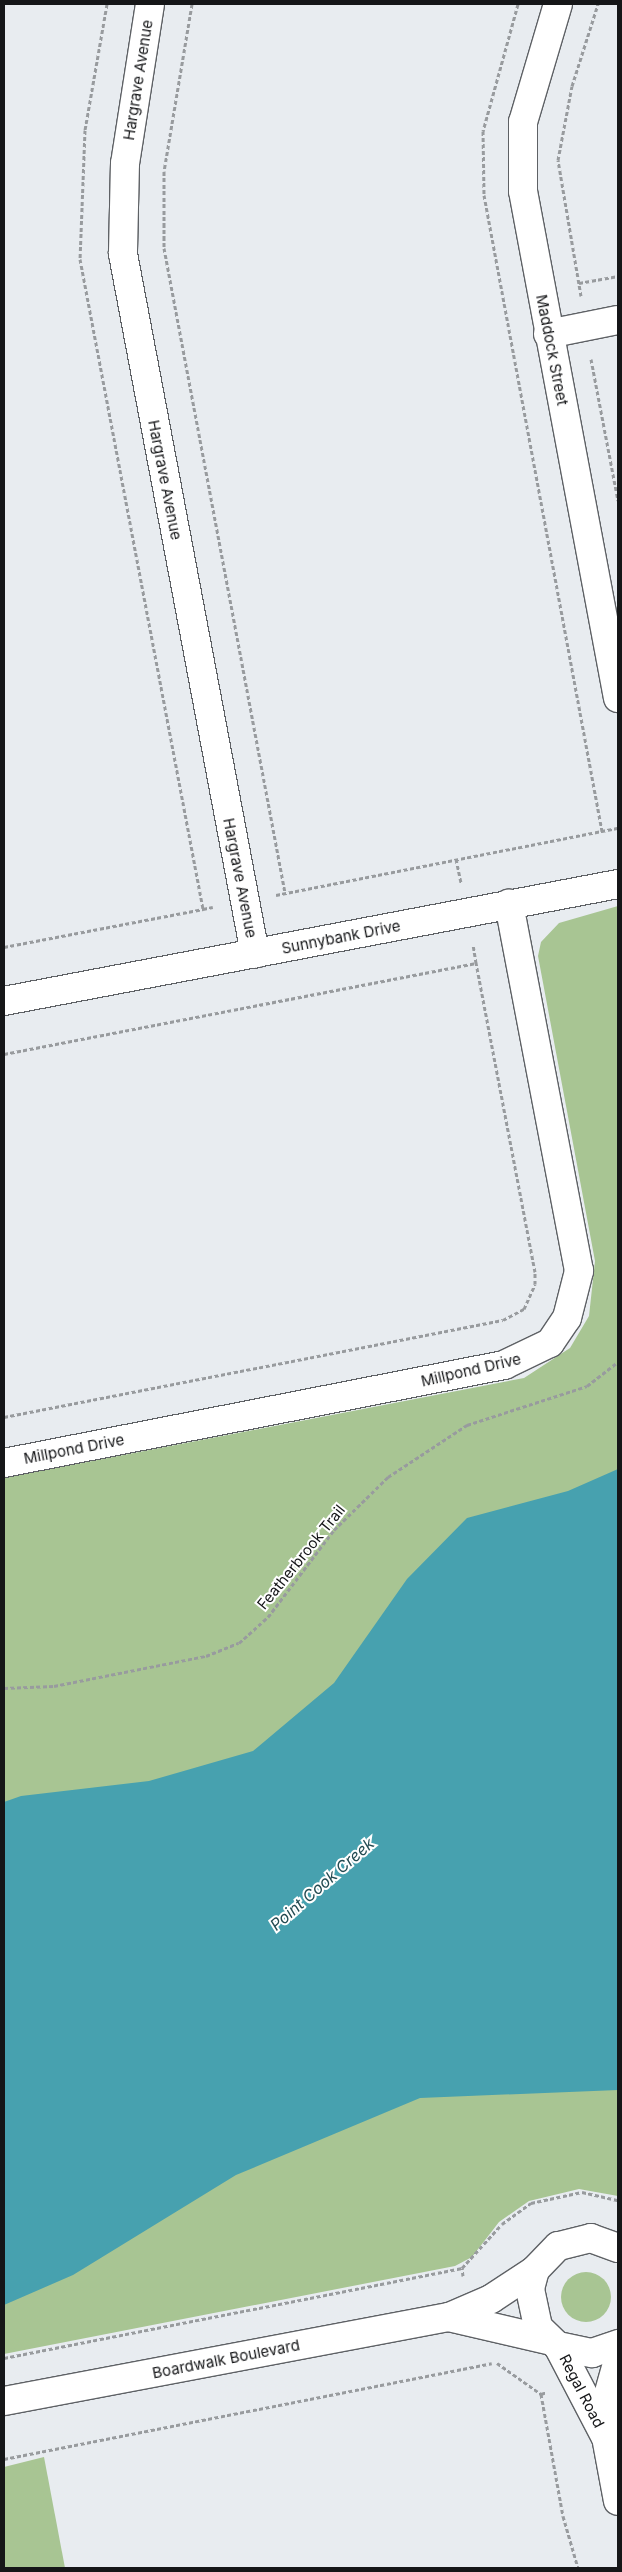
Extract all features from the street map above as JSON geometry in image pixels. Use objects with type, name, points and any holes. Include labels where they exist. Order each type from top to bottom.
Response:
[{"type":"street","name":"Hargrave Avenue","points":[[150,4],[125,163],[123,254],[254,954]]},
{"type":"street","name":"Maddock Street","points":[[558,4],[530,91],[521,159],[548,334],[618,698]]},
{"type":"street","points":[[548,334],[618,320]]},
{"type":"street","name":"Sunnybank Drive","points":[[4,1001],[618,884]]},
{"type":"street","name":"Millpond Drive","points":[[4,1463],[504,1365],[550,1343],[567,1318],[579,1271],[509,904]]},
{"type":"street","name":"Boardwalk Boulevard","points":[[4,2401],[449,2317],[491,2299],[535,2270],[558,2246],[574,2240],[591,2238],[618,2248]]},
{"type":"street","name":"Regal Road","points":[[535,2270],[531,2309],[555,2343],[579,2384],[606,2437]]},
{"type":"street","name":"Boardwalk Boulevard","points":[[449,2317],[592,2353],[618,2344]]},
{"type":"street","name":"Regal Road","points":[[618,2360],[606,2402],[606,2437],[618,2501]]},
{"type":"path","points":[[192,4],[164,171],[164,248],[285,893]]},
{"type":"path","points":[[598,4],[570,94],[558,160],[618,500]]},
{"type":"path","points":[[579,283],[618,276]]},
{"type":"path","points":[[4,1417],[503,1320],[524,1309],[535,1284],[535,1272],[456,859]]},
{"type":"path","points":[[4,947],[203,909]]},
{"type":"path","points":[[4,1054],[476,963]]},
{"type":"path","name":"Featherbrook Trail","points":[[4,1688],[54,1686],[206,1656],[239,1642],[268,1617],[334,1530],[396,1471],[467,1425],[587,1386],[618,1362]]},
{"type":"path","points":[[4,2358],[462,2268]]},
{"type":"path","points":[[4,2459],[495,2362],[541,2394],[563,2516],[578,2568]]},
{"type":"path","points":[[541,2394],[579,2384]]},
{"type":"green space","points":[[618,906],[618,2196],[579,2189],[529,2201],[499,2222],[472,2257],[455,2266],[4,2354],[4,1478],[524,1378],[570,1348],[589,1316],[595,1261],[538,956],[541,942],[559,923]]},
{"type":"green space","points":[[586,2272],[600,2276],[607,2283],[611,2297],[607,2311],[600,2318],[586,2322],[572,2318],[565,2311],[561,2297],[565,2283],[572,2276]]},
{"type":"green space","points":[[44,2457],[65,2568],[4,2568],[4,2467]]},
{"type":"water","name":"Point Cook Creek","points":[[618,1469],[618,2090],[420,2098],[236,2175],[73,2275],[4,2305],[4,1802],[21,1796],[149,1781],[253,1751],[334,1683],[407,1579],[467,1518],[568,1491]]}]
